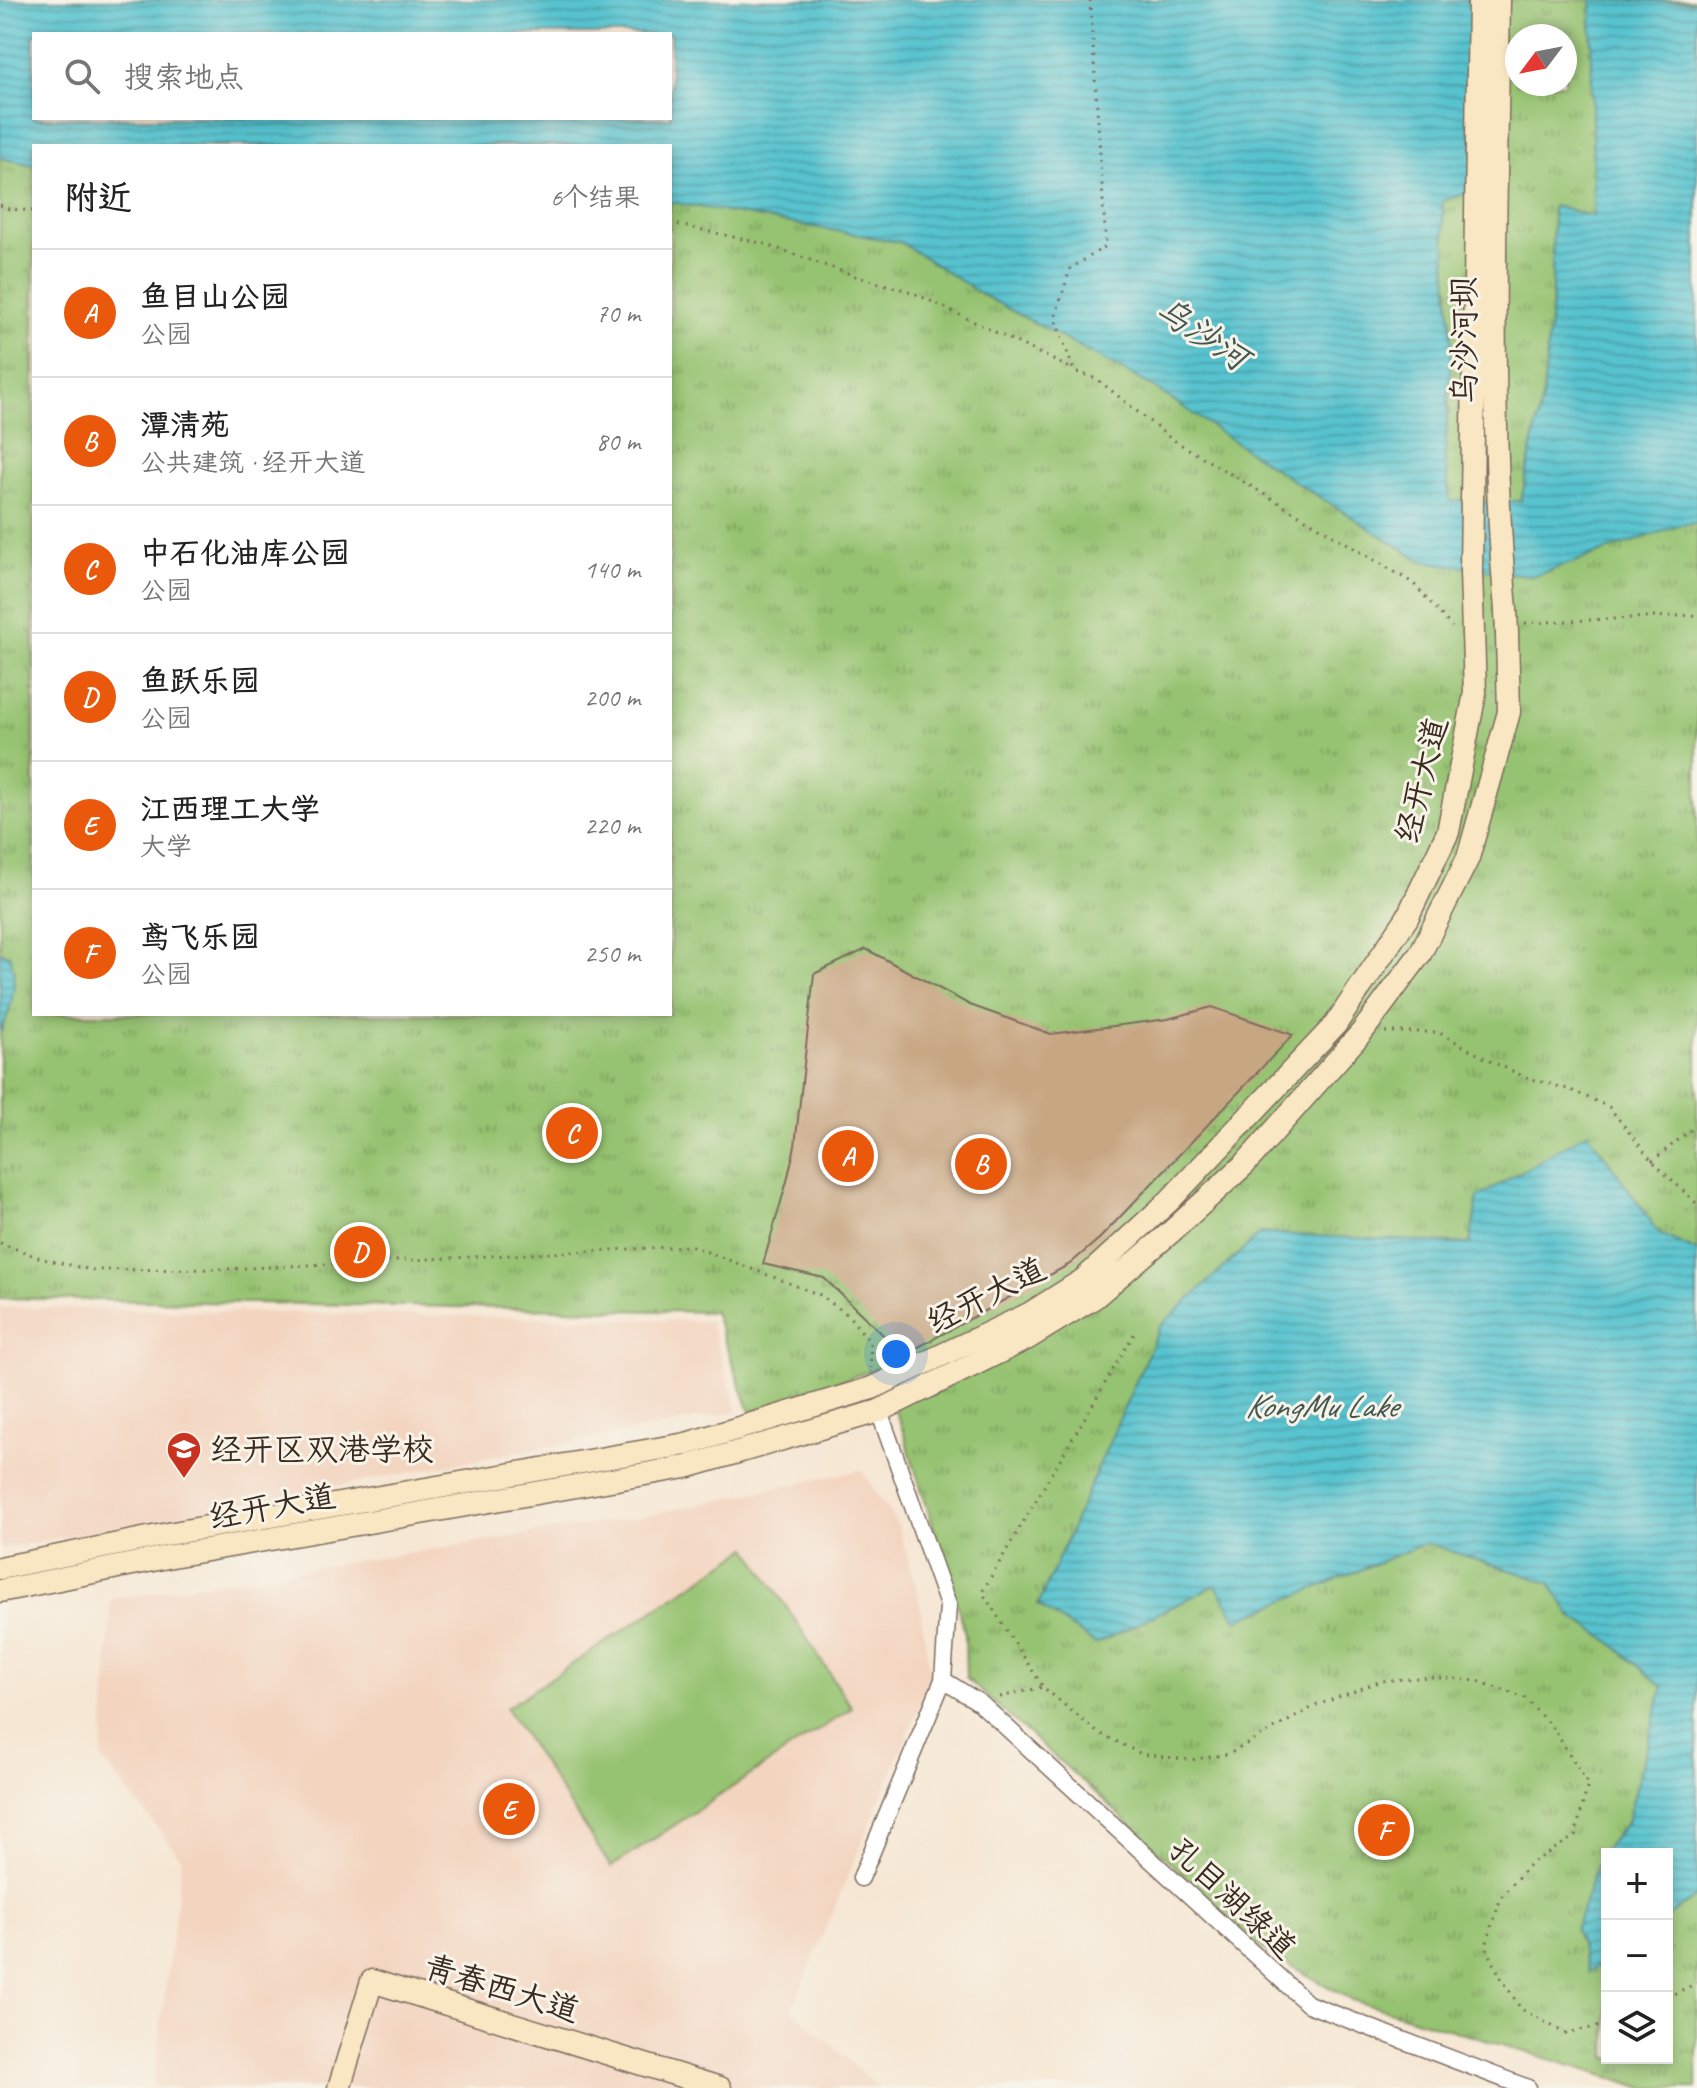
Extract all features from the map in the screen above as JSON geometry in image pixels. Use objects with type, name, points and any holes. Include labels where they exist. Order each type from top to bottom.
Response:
[{"type":"main road","name":"乌沙河坝","points":[[1471,572],[1479,0]]},
{"type":"main road","name":"乌沙河坝","points":[[1499,0],[1494,313],[1497,465],[1510,679]]},
{"type":"main road","name":"经开大道","points":[[0,1568],[173,1533],[686,1444],[872,1388],[1029,1314],[1083,1280],[1169,1201],[1335,1025],[1407,918],[1448,832],[1475,693],[1471,572]]},
{"type":"main road","name":"经开大道","points":[[0,1591],[172,1556],[686,1467],[879,1411],[1028,1338],[1095,1297],[1245,1164],[1362,1032],[1420,954],[1468,858],[1509,712],[1510,679]]},
{"type":"main road","name":"青春西大道","points":[[339,2088],[372,1981],[720,2088]]},
{"type":"street","points":[[861,1878],[943,1680],[948,1605],[879,1411]]},
{"type":"street","name":"孔目湖绿道","points":[[943,1680],[980,1703],[1308,2004],[1528,2088]]},
{"type":"path","points":[[1074,371],[1055,318],[1070,269],[1106,246],[1090,0]]},
{"type":"path","points":[[0,205],[32,211]]},
{"type":"path","points":[[672,223],[765,244],[858,277],[912,292],[1074,371],[1097,379],[1170,438],[1413,583],[1451,626],[1456,639]]},
{"type":"path","points":[[1506,618],[1697,615]]},
{"type":"path","points":[[1362,1032],[1438,1032],[1525,1077],[1571,1090],[1609,1107],[1652,1161],[1697,1204]]},
{"type":"path","points":[[1652,1161],[1697,1125]]},
{"type":"path","points":[[0,1243],[43,1259],[92,1270],[228,1269],[692,1246],[820,1295],[848,1315],[870,1342],[872,1388]]},
{"type":"path","points":[[1134,1334],[982,1592],[1043,1687],[1097,1732],[1142,1754],[1190,1760],[1229,1754],[1315,1706],[1381,1681],[1430,1677],[1478,1681],[1525,1698],[1555,1731],[1588,1784],[1575,1836],[1529,1865],[1501,1897],[1486,1946],[1521,2009],[1565,2033],[1601,2026]]},
{"type":"path","points":[[980,1703],[1043,1687]]},
{"type":"path","points":[[1673,1994],[1697,1983]]},
{"type":"shaded area","name":"经开区双港学校","points":[[0,1307],[710,1321],[738,1411],[0,1549]]},
{"type":"shaded area","points":[[861,1470],[898,1525],[918,1594],[931,1679],[792,2009],[879,2088],[153,2088],[182,1859],[102,1759],[111,1599],[640,1517]]},
{"type":"green space","points":[[0,0],[1697,0],[1697,2088],[1645,2088],[1352,2000],[1263,1950],[1107,1803],[966,1678],[965,1634],[954,1592],[900,1422],[875,1369],[750,1412],[714,1312],[0,1298]]},
{"type":"green space","points":[[748,1548],[852,1708],[611,1867],[506,1708]]},
{"type":"water","name":"乌沙河","points":[[0,0],[1482,0],[1476,191],[1442,201],[1452,340],[1445,458],[1450,501],[1521,501],[1543,394],[1552,300],[1553,206],[1593,216],[1591,0],[1697,2],[1697,523],[1681,525],[1534,576],[1422,561],[1286,476],[1150,385],[981,294],[900,242],[672,202],[672,144],[32,144],[32,165],[0,158]]},
{"type":"water","points":[[0,952],[9,955],[14,984],[11,1004],[0,1033]]},
{"type":"water","name":"KongMu Lake","points":[[1588,1132],[1660,1234],[1697,1251],[1697,1895],[1673,1913],[1673,1848],[1606,1848],[1627,1822],[1663,1687],[1608,1640],[1571,1616],[1550,1583],[1426,1543],[1237,1620],[1216,1585],[1096,1644],[1038,1605],[1160,1326],[1261,1233],[1470,1244],[1478,1197]]},
{"type":"water","name":"KongMu Lake","points":[[1600,1855],[1601,1963],[1589,1972],[1575,1930]]},
{"type":"building","points":[[866,949],[970,1005],[1051,1034],[1168,1019],[1212,1007],[1293,1035],[1100,1238],[1070,1264],[904,1355],[824,1278],[763,1264],[795,1146],[814,974]]},
{"type":"place","name":"中石化油库公园","points":[[572,1133]]},
{"type":"place","name":"鱼目山公园","points":[[848,1156]]},
{"type":"place","name":"潭清苑","points":[[981,1164]]},
{"type":"place","name":"鱼跃乐园","points":[[360,1252]]},
{"type":"place","name":"经开区双港学校","points":[[184,1480]]},
{"type":"place","name":"江西理工大学","points":[[509,1809]]},
{"type":"place","name":"鸢飞乐园","points":[[1384,1830]]}]
